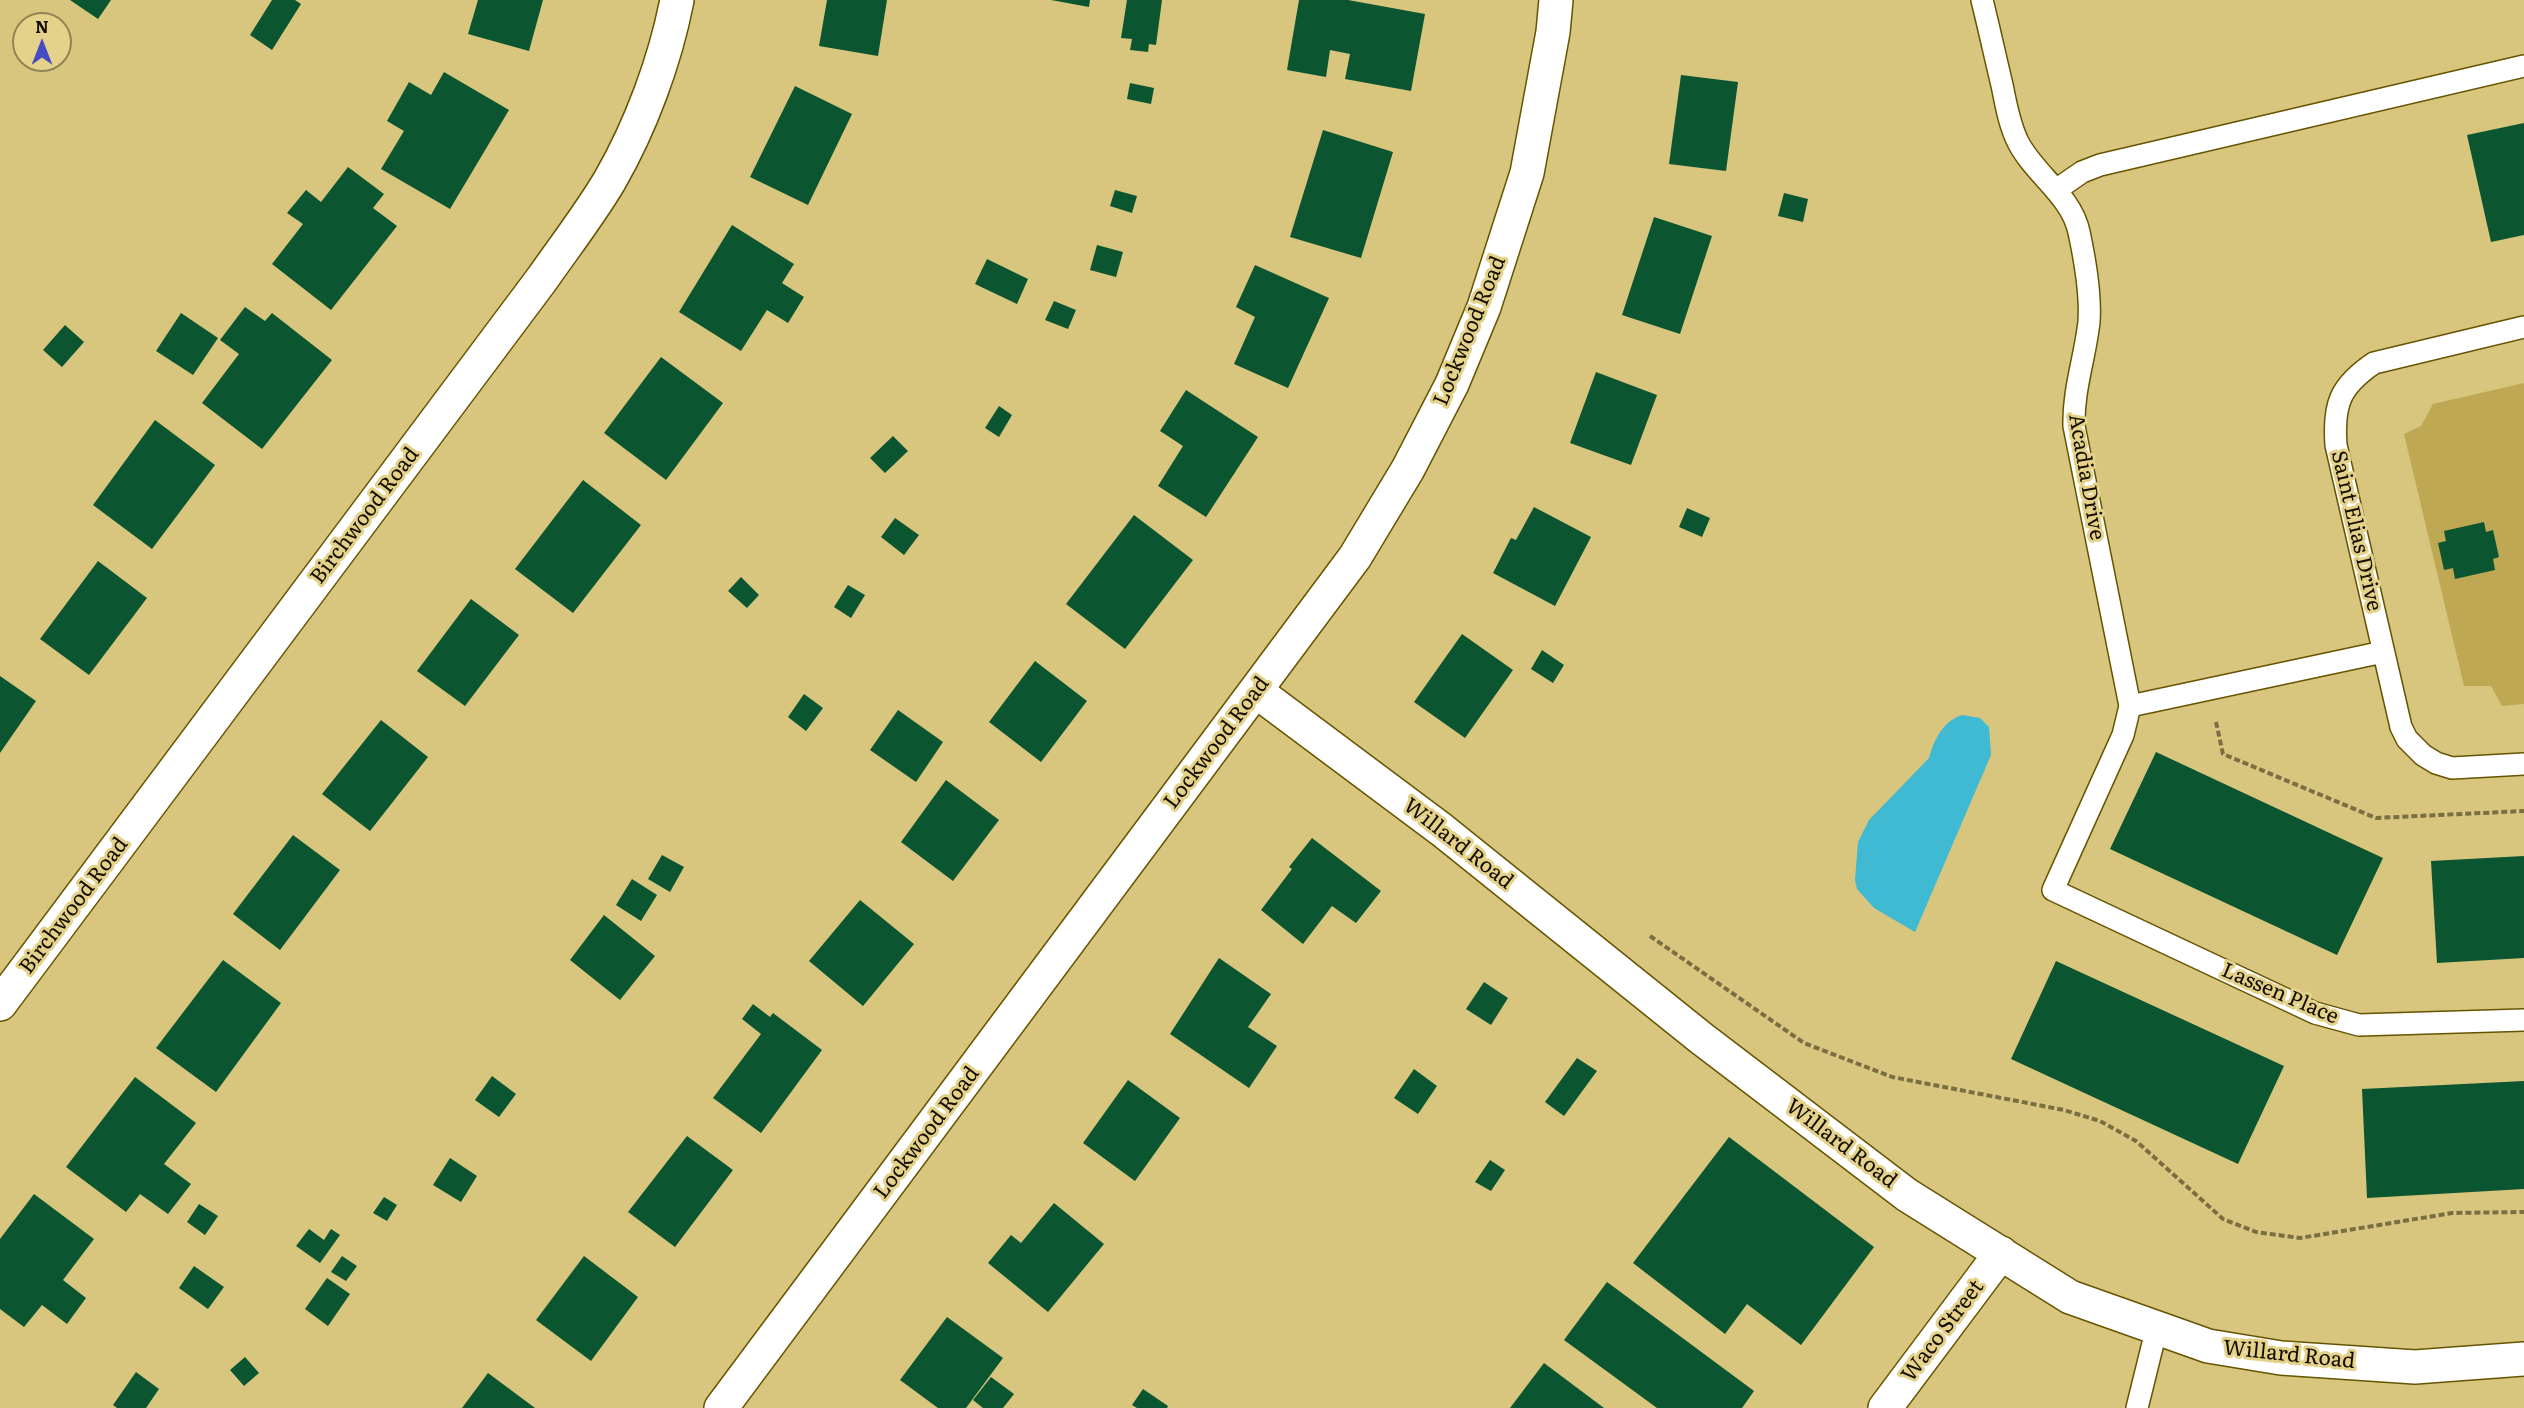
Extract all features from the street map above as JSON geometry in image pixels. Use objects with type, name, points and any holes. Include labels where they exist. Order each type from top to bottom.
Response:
[{"type":"street","name":"Birchwood Road","points":[[0,1004],[542,279],[610,180],[643,110],[672,28],[677,0]]},
{"type":"street","name":"Lockwood Road","points":[[721,1408],[1355,557],[1408,469],[1452,384],[1484,307],[1527,173],[1553,32],[1556,0]]},
{"type":"street","name":"Willard Road","points":[[1256,691],[1442,830],[1701,1038],[1897,1187],[2070,1296],[2208,1346],[2281,1358],[2415,1367],[2524,1359]]},
{"type":"street","name":"Waco Street","points":[[1885,1408],[2001,1253]]},
{"type":"lane","name":"Acadia Drive","points":[[1982,0],[2010,120],[2018,141],[2029,160],[2056,190],[2078,229],[2086,279],[2089,320],[2075,392],[2074,426],[2130,706],[2122,735],[2053,890]]},
{"type":"lane","points":[[2056,190],[2082,172],[2100,165],[2524,66]]},
{"type":"lane","name":"Saint Elias Drive","points":[[2524,327],[2374,363],[2356,375],[2345,388],[2338,404],[2335,424],[2337,445],[2383,652],[2401,727],[2407,739],[2423,755],[2436,763],[2452,768],[2524,764]]},
{"type":"lane","points":[[2130,706],[2383,652]]},
{"type":"lane","name":"Lassen Place","points":[[2053,890],[2315,1013],[2335,1020],[2359,1025],[2524,1020]]},
{"type":"lane","points":[[2137,1408],[2157,1328]]},
{"type":"path","points":[[2208,689],[2223,754],[2376,818],[2524,811]]},
{"type":"path","points":[[1650,936],[1804,1043],[1892,1077],[2064,1110],[2100,1121],[2136,1141],[2223,1220],[2256,1232],[2300,1238],[2452,1213],[2524,1212]]},
{"type":"shaded area","points":[[2524,383],[2524,704],[2502,706],[2491,686],[2464,686],[2404,434],[2421,426],[2433,404]]},
{"type":"water","points":[[1962,715],[1980,718],[1989,727],[1991,755],[1915,932],[1874,908],[1857,889],[1855,880],[1858,842],[1869,820],[1929,758],[1945,726]]},
{"type":"building","points":[[70,0],[111,0],[98,19]]},
{"type":"building","points":[[272,0],[295,0],[301,4],[272,50],[250,35]]},
{"type":"building","points":[[478,0],[543,0],[529,51],[468,34]]},
{"type":"building","points":[[827,0],[887,0],[878,56],[819,46]]},
{"type":"building","points":[[1051,0],[1090,0],[1089,7]]},
{"type":"building","points":[[1127,0],[1162,0],[1156,45],[1149,44],[1148,52],[1130,50],[1132,39],[1121,38]]},
{"type":"building","points":[[1299,0],[1348,0],[1425,14],[1411,91],[1345,79],[1350,54],[1330,50],[1326,77],[1287,70]]},
{"type":"building","points":[[444,72],[509,110],[450,209],[381,169],[404,131],[387,121],[409,82],[431,95]]},
{"type":"building","points":[[1681,75],[1738,82],[1726,171],[1669,164]]},
{"type":"building","points":[[1130,83],[1154,88],[1151,104],[1127,99]]},
{"type":"building","points":[[795,86],[852,114],[808,205],[750,177]]},
{"type":"building","points":[[2524,123],[2524,235],[2491,242],[2467,135]]},
{"type":"building","points":[[1323,130],[1393,152],[1361,258],[1290,237]]},
{"type":"building","points":[[348,167],[384,194],[373,208],[397,226],[331,310],[272,264],[303,224],[287,213],[306,190],[321,202]]},
{"type":"building","points":[[1115,190],[1137,196],[1132,213],[1110,206]]},
{"type":"building","points":[[1784,193],[1808,199],[1803,222],[1778,216]]},
{"type":"building","points":[[1654,217],[1712,236],[1680,334],[1622,315]]},
{"type":"building","points":[[732,225],[794,264],[782,283],[804,297],[788,323],[767,310],[741,351],[679,312]]},
{"type":"building","points":[[1097,245],[1123,252],[1116,277],[1090,270]]},
{"type":"building","points":[[987,259],[1028,279],[1017,304],[975,284]]},
{"type":"building","points":[[1255,265],[1329,298],[1288,388],[1234,364],[1255,317],[1236,307]]},
{"type":"building","points":[[1054,301],[1076,310],[1068,329],[1045,320]]},
{"type":"building","points":[[245,307],[265,321],[272,313],[332,360],[262,449],[202,403],[239,354],[220,340]]},
{"type":"building","points":[[181,313],[218,338],[193,375],[156,351]]},
{"type":"building","points":[[65,325],[84,342],[62,367],[43,350]]},
{"type":"building","points":[[661,357],[723,403],[666,480],[604,433]]},
{"type":"building","points":[[1596,372],[1657,395],[1631,465],[1570,443]]},
{"type":"building","points":[[1186,390],[1258,437],[1206,517],[1158,486],[1183,446],[1160,431]]},
{"type":"building","points":[[999,406],[1012,415],[999,437],[985,428]]},
{"type":"building","points":[[155,420],[215,465],[152,549],[93,505]]},
{"type":"building","points":[[893,436],[908,451],[885,473],[870,458]]},
{"type":"building","points":[[583,480],[641,525],[573,613],[515,569]]},
{"type":"building","points":[[1534,507],[1591,537],[1555,606],[1493,573],[1511,538],[1516,540]]},
{"type":"building","points":[[1687,508],[1710,518],[1702,537],[1679,527]]},
{"type":"building","points":[[1134,515],[1193,560],[1125,649],[1066,604]]},
{"type":"building","points":[[895,518],[919,535],[904,555],[881,537]]},
{"type":"building","points":[[2484,522],[2486,532],[2493,530],[2499,557],[2493,559],[2495,570],[2455,579],[2453,568],[2444,570],[2438,543],[2446,541],[2444,531]]},
{"type":"building","points":[[98,561],[147,598],[89,675],[40,639]]},
{"type":"building","points":[[741,577],[759,595],[747,608],[728,591]]},
{"type":"building","points":[[848,585],[865,595],[851,618],[834,607]]},
{"type":"building","points":[[471,599],[519,635],[465,706],[417,671]]},
{"type":"building","points":[[1462,634],[1513,670],[1465,738],[1414,702]]},
{"type":"building","points":[[1542,650],[1564,665],[1553,683],[1531,669]]},
{"type":"building","points":[[1035,661],[1087,701],[1041,762],[989,722]]},
{"type":"building","points":[[0,676],[36,701],[0,753]]},
{"type":"building","points":[[804,694],[823,708],[806,731],[788,717]]},
{"type":"building","points":[[898,710],[943,742],[916,782],[870,750]]},
{"type":"building","points":[[381,720],[428,757],[370,831],[322,794]]},
{"type":"building","points":[[2156,752],[2383,858],[2337,955],[2110,849]]},
{"type":"building","points":[[946,780],[999,820],[953,881],[901,842]]},
{"type":"building","points":[[293,835],[340,870],[280,950],[233,914]]},
{"type":"building","points":[[1312,838],[1381,891],[1356,923],[1332,906],[1303,944],[1261,910],[1292,869],[1289,867]]},
{"type":"building","points":[[662,855],[684,867],[670,892],[648,879]]},
{"type":"building","points":[[2524,856],[2524,958],[2437,963],[2431,861]]},
{"type":"building","points":[[632,879],[657,895],[641,921],[616,905]]},
{"type":"building","points":[[860,900],[914,944],[863,1006],[809,961]]},
{"type":"building","points":[[604,915],[655,956],[620,1000],[570,960]]},
{"type":"building","points":[[1219,958],[1271,994],[1248,1027],[1277,1046],[1249,1088],[1170,1034]]},
{"type":"building","points":[[223,960],[281,1003],[216,1092],[156,1048]]},
{"type":"building","points":[[2056,961],[2284,1066],[2238,1164],[2011,1059]]},
{"type":"building","points":[[1484,982],[1508,998],[1491,1025],[1466,1009]]},
{"type":"building","points":[[753,1004],[770,1017],[773,1013],[822,1050],[761,1133],[713,1098],[761,1034],[742,1019]]},
{"type":"building","points":[[1577,1058],[1597,1071],[1564,1116],[1545,1102]]},
{"type":"building","points":[[1414,1069],[1437,1086],[1418,1114],[1394,1098]]},
{"type":"building","points":[[492,1076],[516,1094],[499,1117],[475,1100]]},
{"type":"building","points":[[135,1077],[196,1123],[164,1164],[191,1184],[168,1214],[140,1194],[126,1212],[66,1167]]},
{"type":"building","points":[[1128,1080],[1180,1118],[1135,1181],[1083,1143]]},
{"type":"building","points":[[2524,1081],[2524,1189],[2367,1198],[2362,1089]]},
{"type":"building","points":[[687,1136],[733,1170],[675,1247],[628,1212]]},
{"type":"building","points":[[1729,1137],[1874,1247],[1801,1345],[1747,1304],[1725,1334],[1633,1263]]},
{"type":"building","points":[[450,1158],[477,1176],[461,1202],[433,1185]]},
{"type":"building","points":[[1490,1160],[1505,1170],[1491,1191],[1475,1182]]},
{"type":"building","points":[[34,1194],[94,1239],[63,1280],[86,1298],[67,1324],[42,1305],[24,1327],[0,1309],[0,1239]]},
{"type":"building","points":[[384,1197],[397,1205],[387,1221],[373,1213]]},
{"type":"building","points":[[1054,1203],[1104,1244],[1048,1312],[988,1263],[1011,1235],[1021,1243]]},
{"type":"building","points":[[199,1204],[218,1216],[205,1235],[187,1222]]},
{"type":"building","points":[[309,1229],[324,1240],[331,1229],[340,1235],[320,1263],[296,1246]]},
{"type":"building","points":[[342,1256],[357,1266],[346,1281],[331,1272]]},
{"type":"building","points":[[584,1256],[638,1297],[591,1361],[536,1320]]},
{"type":"building","points":[[194,1266],[224,1287],[208,1309],[179,1288]]},
{"type":"building","points":[[327,1278],[350,1294],[328,1326],[305,1309]]},
{"type":"building","points":[[1607,1282],[1754,1391],[1742,1408],[1657,1408],[1564,1340]]},
{"type":"building","points":[[947,1317],[1003,1358],[966,1408],[938,1408],[900,1380]]},
{"type":"building","points":[[245,1357],[259,1373],[244,1386],[230,1370]]},
{"type":"building","points":[[1544,1363],[1604,1408],[1510,1408]]},
{"type":"building","points":[[136,1372],[159,1389],[146,1408],[117,1408],[113,1405]]},
{"type":"building","points":[[488,1373],[535,1408],[462,1408]]},
{"type":"building","points":[[991,1377],[1014,1394],[1003,1408],[983,1408],[973,1400]]},
{"type":"building","points":[[1143,1389],[1168,1406],[1167,1408],[1137,1408],[1132,1405]]}]
